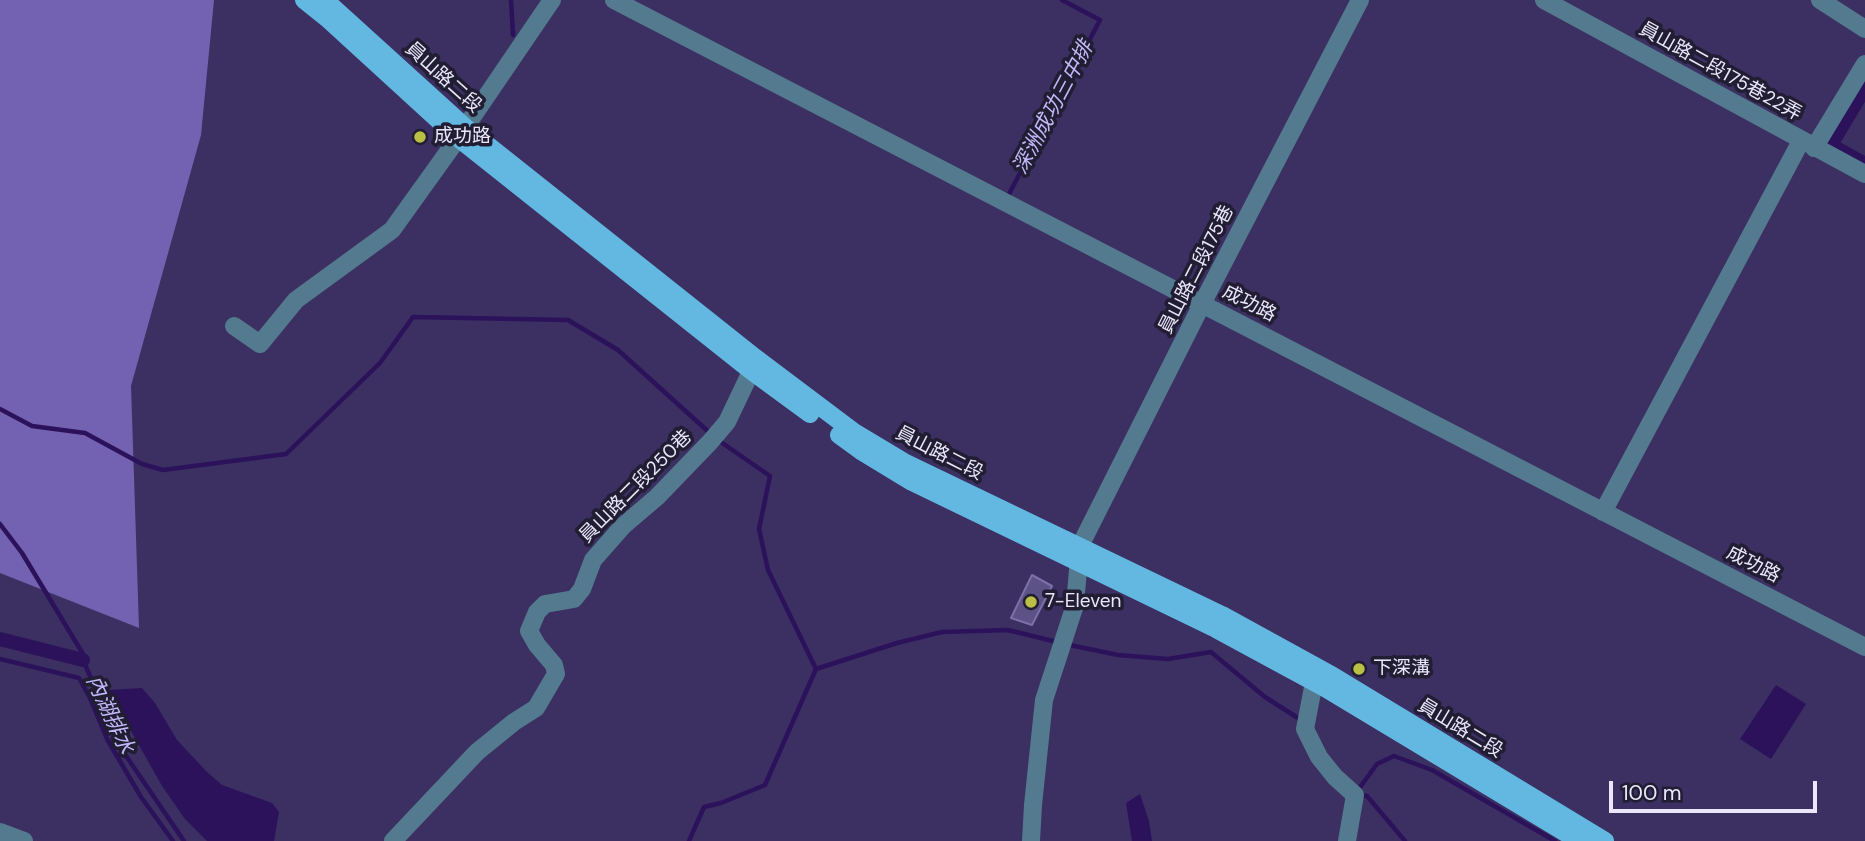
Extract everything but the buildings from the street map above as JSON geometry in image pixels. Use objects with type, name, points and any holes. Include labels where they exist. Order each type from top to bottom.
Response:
[{"type":"main road","name":"員山路二段","points":[[304,0],[461,133],[753,365],[854,432],[904,462],[1080,554],[1222,615],[1579,841]]},
{"type":"main road","name":"員山路二段","points":[[325,0],[461,133]]},
{"type":"main road","name":"員山路二段","points":[[1318,676],[1605,841]]},
{"type":"street","points":[[234,326],[260,344],[296,300],[391,230],[552,0]]},
{"type":"street","name":"成功路","points":[[614,0],[1865,647]]},
{"type":"street","name":"員山路二段175巷","points":[[1080,554],[1202,304],[1360,0]]},
{"type":"street","name":"員山路二段175巷22弄","points":[[1544,0],[1865,174]]},
{"type":"street","points":[[1820,0],[1865,29]]},
{"type":"street","points":[[1604,512],[1807,144],[1865,64]]},
{"type":"street","name":"員山路二段250巷","points":[[393,841],[477,752],[536,708],[555,674],[554,665],[529,631],[537,612],[545,604],[574,599],[582,589],[593,560],[623,526],[657,496],[727,422],[753,365]]},
{"type":"street","points":[[1031,841],[1032,805],[1044,700],[1075,605],[1080,554]]},
{"type":"street","points":[[1318,676],[1305,729],[1319,757],[1335,777],[1355,795],[1347,841]]},
{"type":"street","points":[[0,832],[24,841]]},
{"type":"shaded area","points":[[0,0],[214,0],[201,135],[131,386],[139,628],[0,573]]},
{"type":"shaded area","points":[[1776,685],[1806,704],[1771,759],[1740,739]]},
{"type":"shaded area","points":[[142,688],[155,703],[177,740],[207,772],[222,785],[272,803],[279,812],[274,841],[207,841],[185,819],[162,786],[108,690]]},
{"type":"shaded area","points":[[1140,794],[1152,841],[1132,841],[1126,803]]},
{"type":"waterway","points":[[511,0],[513,35]]},
{"type":"waterway","name":"深洲成功三中排","points":[[1008,196],[1100,20],[1062,0]]},
{"type":"waterway","points":[[1865,88],[1831,145],[1865,164]]},
{"type":"waterway","points":[[0,409],[32,426],[85,433],[142,464],[163,470],[286,454],[380,363],[413,317],[568,320],[618,350],[712,435]]},
{"type":"waterway","points":[[718,440],[770,476],[759,529],[768,570],[816,669],[897,643],[942,632],[1008,630],[1057,642]]},
{"type":"waterway","points":[[0,524],[22,553],[83,654]]},
{"type":"waterway","name":"內湖排水","points":[[0,639],[83,660]]},
{"type":"waterway","points":[[1065,644],[1118,655],[1168,659],[1211,652],[1265,697],[1301,720]]},
{"type":"waterway","points":[[0,659],[79,678],[107,739],[141,797],[173,841]]},
{"type":"waterway","name":"內湖排水","points":[[83,660],[122,750],[184,841]]},
{"type":"waterway","points":[[689,841],[704,807],[765,785],[816,669]]},
{"type":"waterway","points":[[1358,790],[1377,764],[1394,756],[1432,770],[1555,841]]},
{"type":"waterway","points":[[1360,795],[1367,796],[1405,841]]},
{"type":"place","name":"成功路","points":[[420,137]]},
{"type":"place","name":"7-Eleven","points":[[1031,602]]},
{"type":"place","name":"下深溝","points":[[1359,669]]}]
